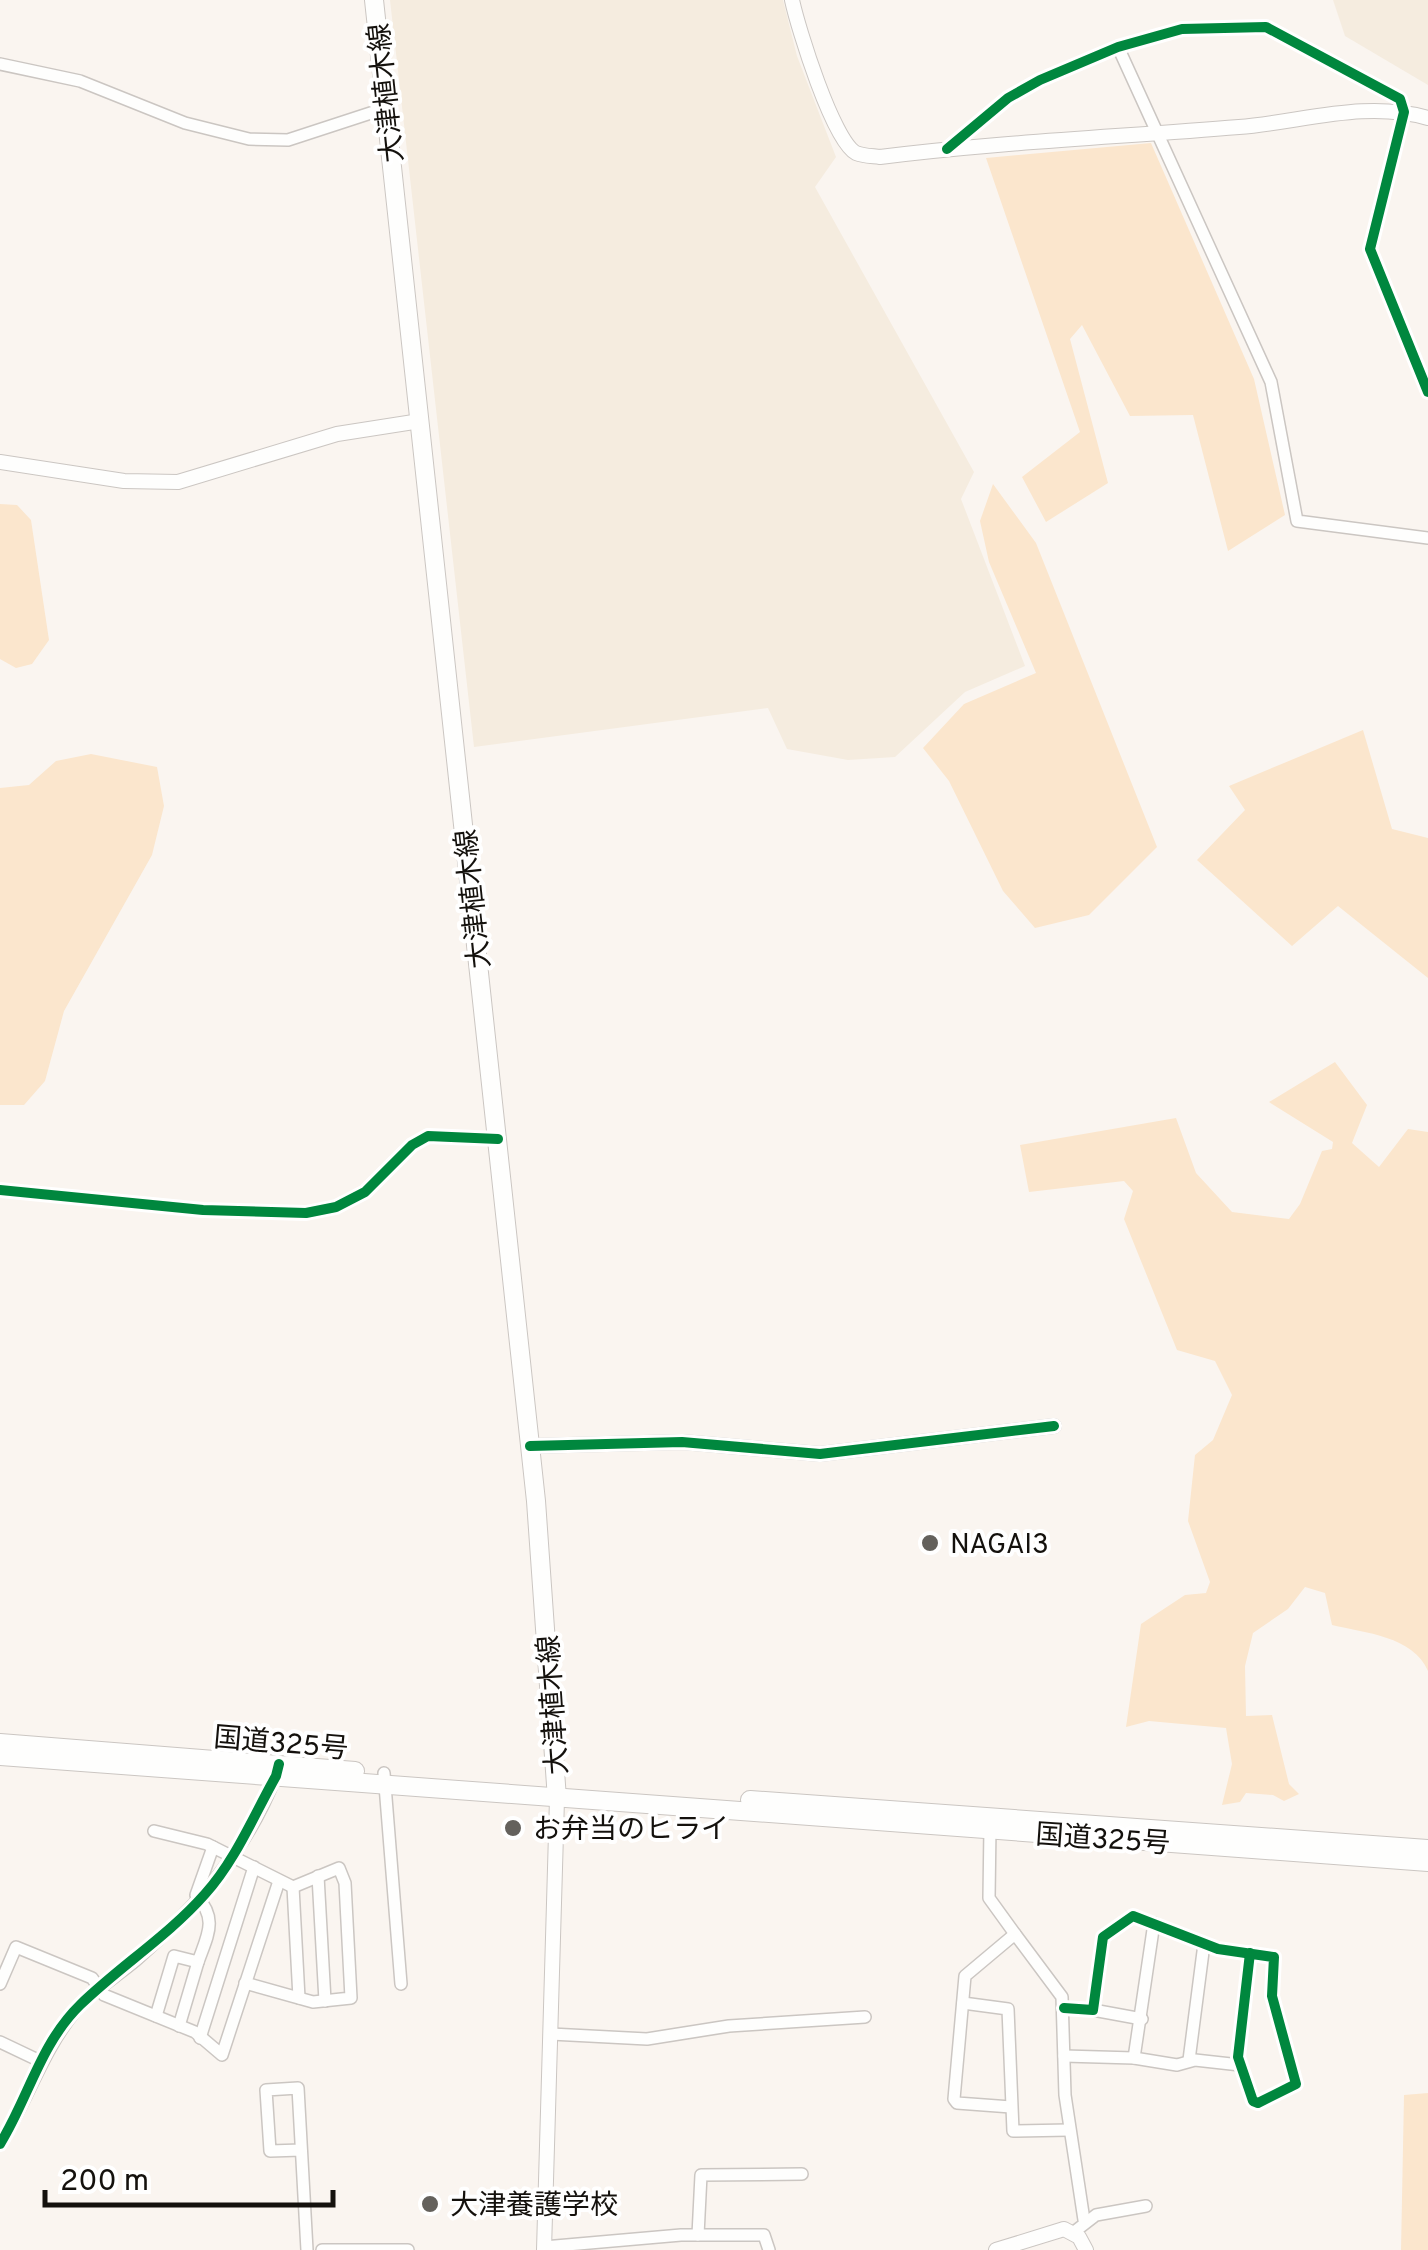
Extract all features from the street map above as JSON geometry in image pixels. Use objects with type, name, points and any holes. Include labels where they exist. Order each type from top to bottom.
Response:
[{"type":"main road","name":"大津植木線","points":[[374,0],[530,1446],[557,1793]]},
{"type":"main road","name":"国道325号","points":[[0,1743],[557,1793],[1428,1848]]},
{"type":"main road","name":"国道325号","points":[[0,1756],[278,1770]]},
{"type":"main road","name":"国道325号","points":[[990,1823],[1428,1862]]},
{"type":"street","points":[[792,0],[803,47],[853,152],[880,156],[1013,140],[1157,134],[1273,124],[1333,113],[1404,112],[1428,118]]},
{"type":"street","points":[[947,149],[1008,98],[1118,48],[1182,29],[1266,27],[1400,99],[1404,112],[1370,249],[1428,392]]},
{"type":"street","points":[[1118,48],[1271,382],[1297,521],[1428,538]]},
{"type":"street","points":[[0,64],[80,81],[185,123],[249,139],[288,140],[386,108]]},
{"type":"street","points":[[0,462],[124,481],[178,482],[337,434],[420,421]]},
{"type":"street","points":[[0,1190],[204,1210],[306,1213],[336,1206],[365,1192],[418,1140],[443,1136],[498,1139]]},
{"type":"street","points":[[530,1446],[682,1442],[820,1454],[1054,1426]]},
{"type":"street","points":[[0,2144],[40,2061],[80,2005],[200,1899],[232,1856],[278,1770]]},
{"type":"street","points":[[385,1779],[400,1984]]},
{"type":"street","points":[[557,1793],[544,2248],[712,2235],[764,2236],[768,2250]]},
{"type":"street","points":[[990,1823],[989,1898],[1058,1989],[1064,2008],[1069,2130],[1079,2226],[1086,2250]]},
{"type":"street","points":[[154,1831],[213,1846],[294,1887],[340,1868],[347,1915],[351,1998],[299,1998],[245,1983]]},
{"type":"street","points":[[178,2026],[212,1923],[196,1895],[213,1846]]},
{"type":"street","points":[[200,2038],[254,1867]]},
{"type":"street","points":[[318,1876],[325,2001]]},
{"type":"street","points":[[0,1984],[16,1947],[92,1978],[104,1995],[178,2026],[222,2055],[279,1881]]},
{"type":"street","points":[[294,1887],[299,1998]]},
{"type":"street","points":[[1092,2010],[1104,1937],[1133,1916],[1204,1944],[1276,1958],[1272,1996],[1295,2088],[1255,2103],[1240,2065],[1250,1954]]},
{"type":"street","points":[[1134,2058],[1154,1924]]},
{"type":"street","points":[[1011,2107],[954,2102],[967,1971],[1015,1934]]},
{"type":"street","points":[[1189,2060],[1204,1944]]},
{"type":"street","points":[[156,2016],[174,1956],[198,1962]]},
{"type":"street","points":[[963,2003],[1008,2009],[1011,2107],[1016,2132],[1069,2130]]},
{"type":"street","points":[[1064,2008],[1142,2019]]},
{"type":"street","points":[[551,2034],[647,2040],[729,2026],[865,2018]]},
{"type":"street","points":[[0,2042],[40,2061]]},
{"type":"street","points":[[1064,2056],[1134,2058],[1177,2066],[1189,2060],[1240,2065]]},
{"type":"street","points":[[301,2150],[270,2151],[266,2090],[298,2088],[307,2250]]},
{"type":"street","points":[[698,2235],[701,2176],[802,2174]]},
{"type":"street","points":[[996,2250],[1146,2206]]},
{"type":"street","points":[[712,2235],[716,2250]]},
{"type":"street","points":[[322,2250],[408,2250]]},
{"type":"shaded area","points":[[390,0],[783,0],[797,56],[836,157],[815,187],[974,472],[961,499],[1025,666],[965,692],[895,757],[848,760],[787,749],[768,708],[474,747]]},
{"type":"shaded area","points":[[1333,0],[1428,0],[1428,85],[1345,36]]},
{"type":"shaded area","points":[[1151,143],[1254,379],[1285,515],[1228,551],[1193,415],[1130,416],[1082,325],[1070,339],[1108,483],[1046,522],[1022,477],[1080,432],[986,158]]},
{"type":"shaded area","points":[[993,484],[1036,543],[1157,847],[1089,915],[1035,928],[1003,891],[949,781],[923,748],[964,704],[1036,673],[989,562],[980,521]]},
{"type":"shaded area","points":[[0,504],[17,505],[31,520],[49,640],[32,664],[16,668],[0,659]]},
{"type":"shaded area","points":[[1363,730],[1392,829],[1428,838],[1428,978],[1338,906],[1292,946],[1197,860],[1245,810],[1229,786]]},
{"type":"shaded area","points":[[91,754],[157,767],[164,806],[152,855],[64,1011],[45,1081],[24,1105],[0,1105],[0,788],[29,785],[56,761]]},
{"type":"shaded area","points":[[1335,1062],[1367,1105],[1352,1143],[1379,1167],[1408,1129],[1428,1132],[1428,1671],[1421,1659],[1400,1643],[1332,1625],[1325,1593],[1305,1587],[1288,1609],[1253,1633],[1245,1666],[1246,1716],[1272,1715],[1289,1784],[1299,1794],[1284,1801],[1273,1795],[1246,1793],[1240,1802],[1222,1805],[1232,1764],[1226,1728],[1149,1721],[1126,1727],[1141,1624],[1185,1595],[1206,1593],[1210,1582],[1188,1521],[1195,1455],[1213,1440],[1232,1395],[1215,1361],[1177,1350],[1124,1219],[1133,1191],[1124,1181],[1029,1192],[1020,1145],[1176,1118],[1196,1173],[1232,1212],[1289,1219],[1300,1204],[1322,1151],[1332,1149],[1333,1142],[1269,1102]]},
{"type":"shaded area","points":[[1428,2093],[1428,2250],[1401,2250],[1404,2095]]},
{"type":"cycle path","points":[[947,149],[1008,98],[1118,47],[1182,29],[1266,27],[1400,99],[1404,112],[1370,249],[1428,392]]},
{"type":"cycle path","points":[[0,1190],[203,1210],[306,1213],[336,1207],[365,1192],[412,1145],[428,1136],[498,1139]]},
{"type":"cycle path","points":[[530,1446],[682,1442],[820,1454],[1054,1426]]},
{"type":"cycle path","points":[[0,2144],[44,2054],[66,2020],[175,1924],[216,1881],[276,1776],[279,1764]]},
{"type":"cycle path","points":[[1064,2008],[1093,2010],[1103,1937],[1133,1916],[1218,1949],[1273,1957],[1274,1957],[1272,1996],[1296,2084],[1258,2103],[1253,2101],[1238,2057],[1250,1953]]},
{"type":"place","name":"NAGAI3","points":[[930,1543]]},
{"type":"place","name":"お弁当のヒライ","points":[[513,1828]]},
{"type":"place","name":"大津養護学校","points":[[430,2204]]}]
